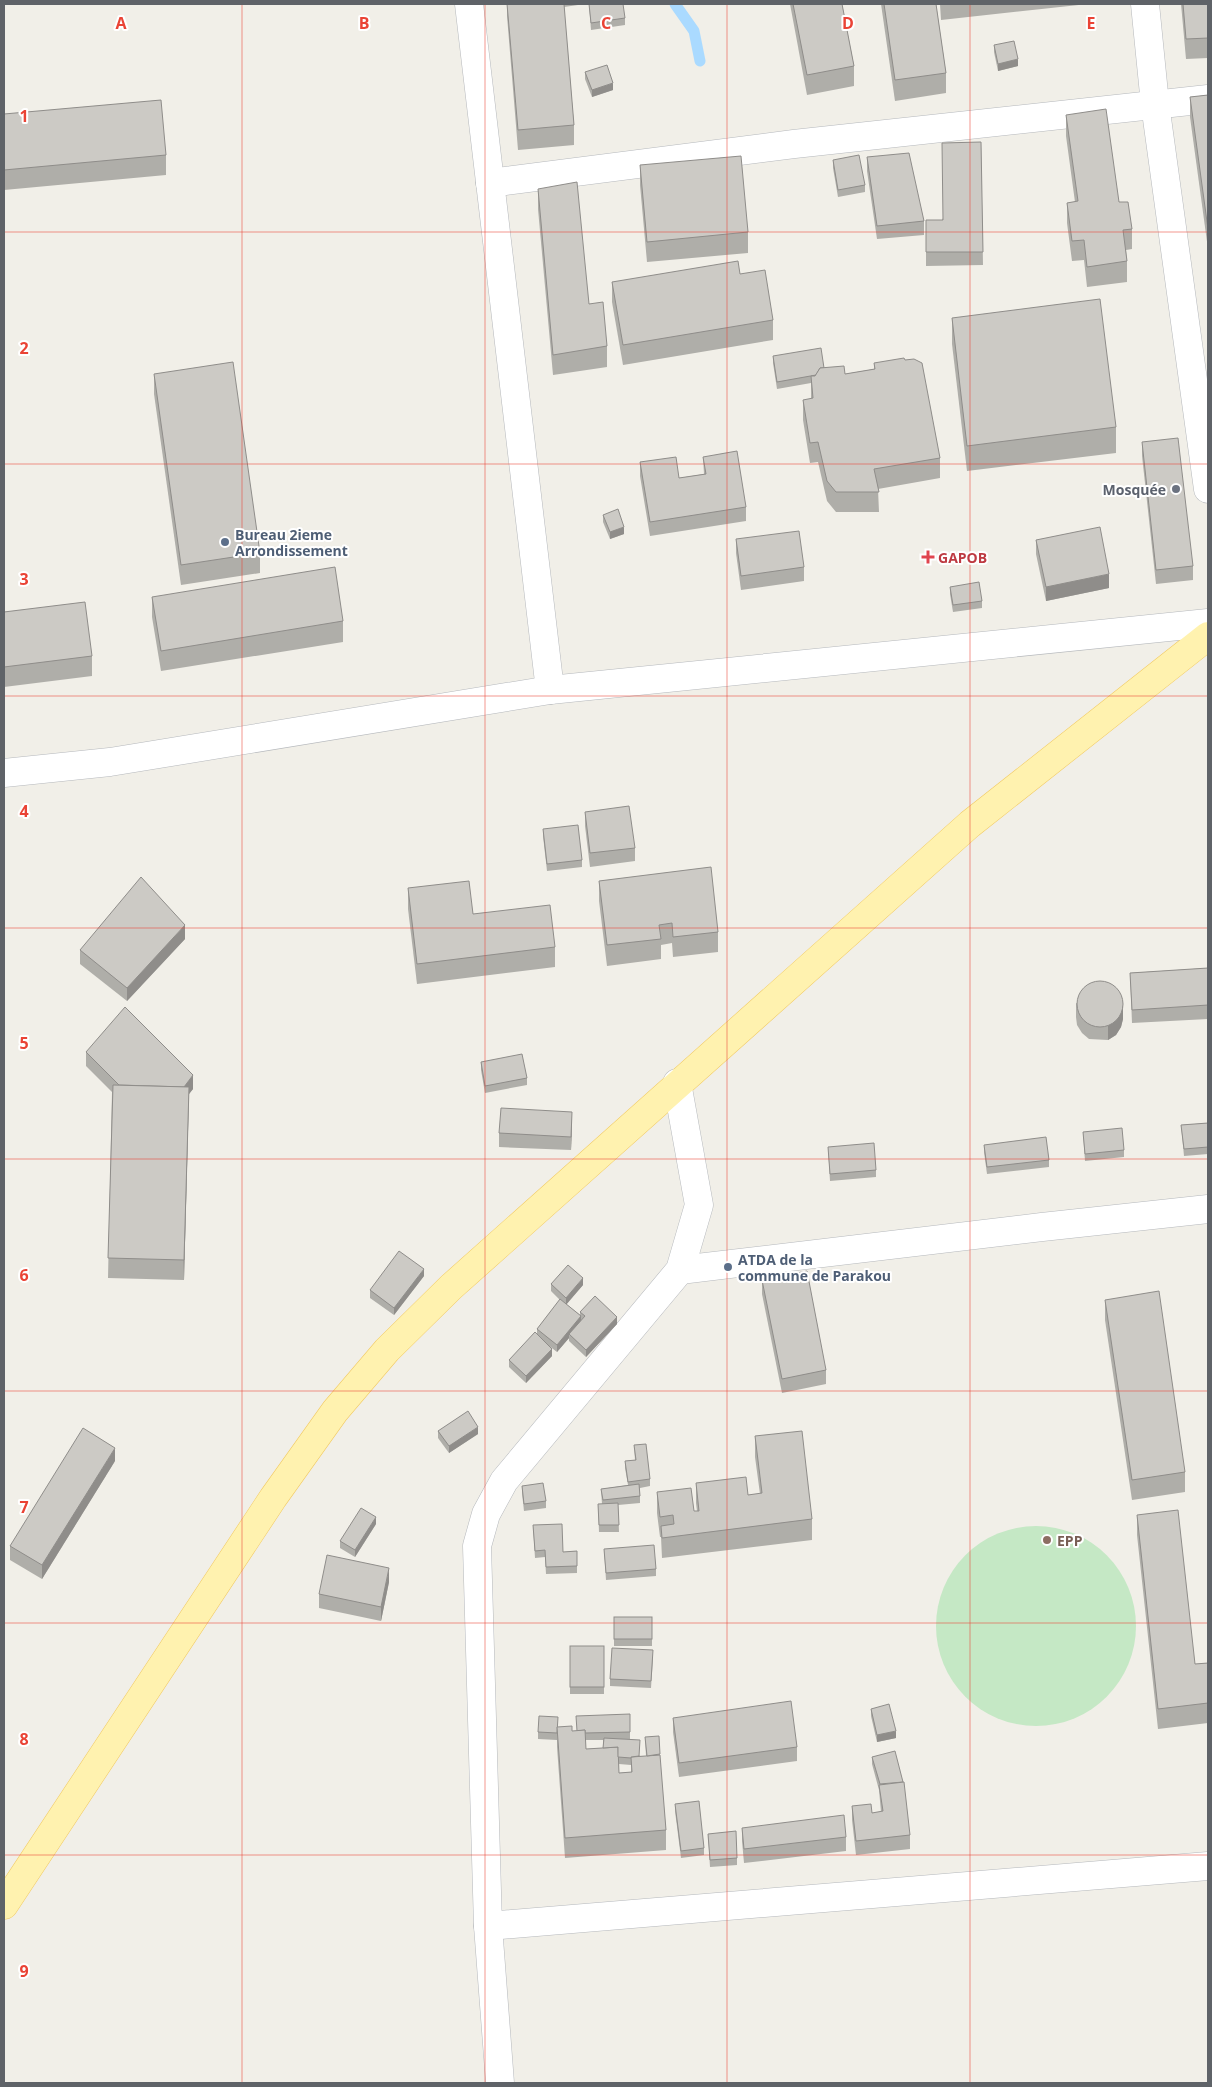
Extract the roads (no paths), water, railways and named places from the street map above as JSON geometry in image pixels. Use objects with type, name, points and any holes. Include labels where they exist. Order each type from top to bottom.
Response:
[{"type":"main road","points":[[4,1905],[273,1498],[335,1411],[387,1350],[451,1288],[677,1083],[970,824],[1208,636]]},
{"type":"street","points":[[469,4],[550,690]]},
{"type":"street","points":[[1145,4],[1155,104],[1208,490]]},
{"type":"street","points":[[490,182],[794,144],[1208,99]]},
{"type":"street","points":[[4,773],[110,762],[550,690],[1208,623]]},
{"type":"street","points":[[500,2083],[488,1926],[477,1546],[486,1514],[504,1481],[680,1270],[699,1205],[677,1083]]},
{"type":"street","points":[[680,1270],[1208,1209]]},
{"type":"street","points":[[488,1926],[1208,1866]]},
{"type":"waterway","points":[[675,4],[694,31],[700,61]]},
{"type":"place","name":"Mosquée","points":[[1176,489]]},
{"type":"place","name":"Bureau 2ieme Arrondissement","points":[[225,542]]},
{"type":"place","name":"GAPOB","points":[[928,557]]},
{"type":"place","name":"ATDA de la commune de Parakou","points":[[728,1267]]},
{"type":"place","name":"EPP","points":[[1047,1540]]}]
